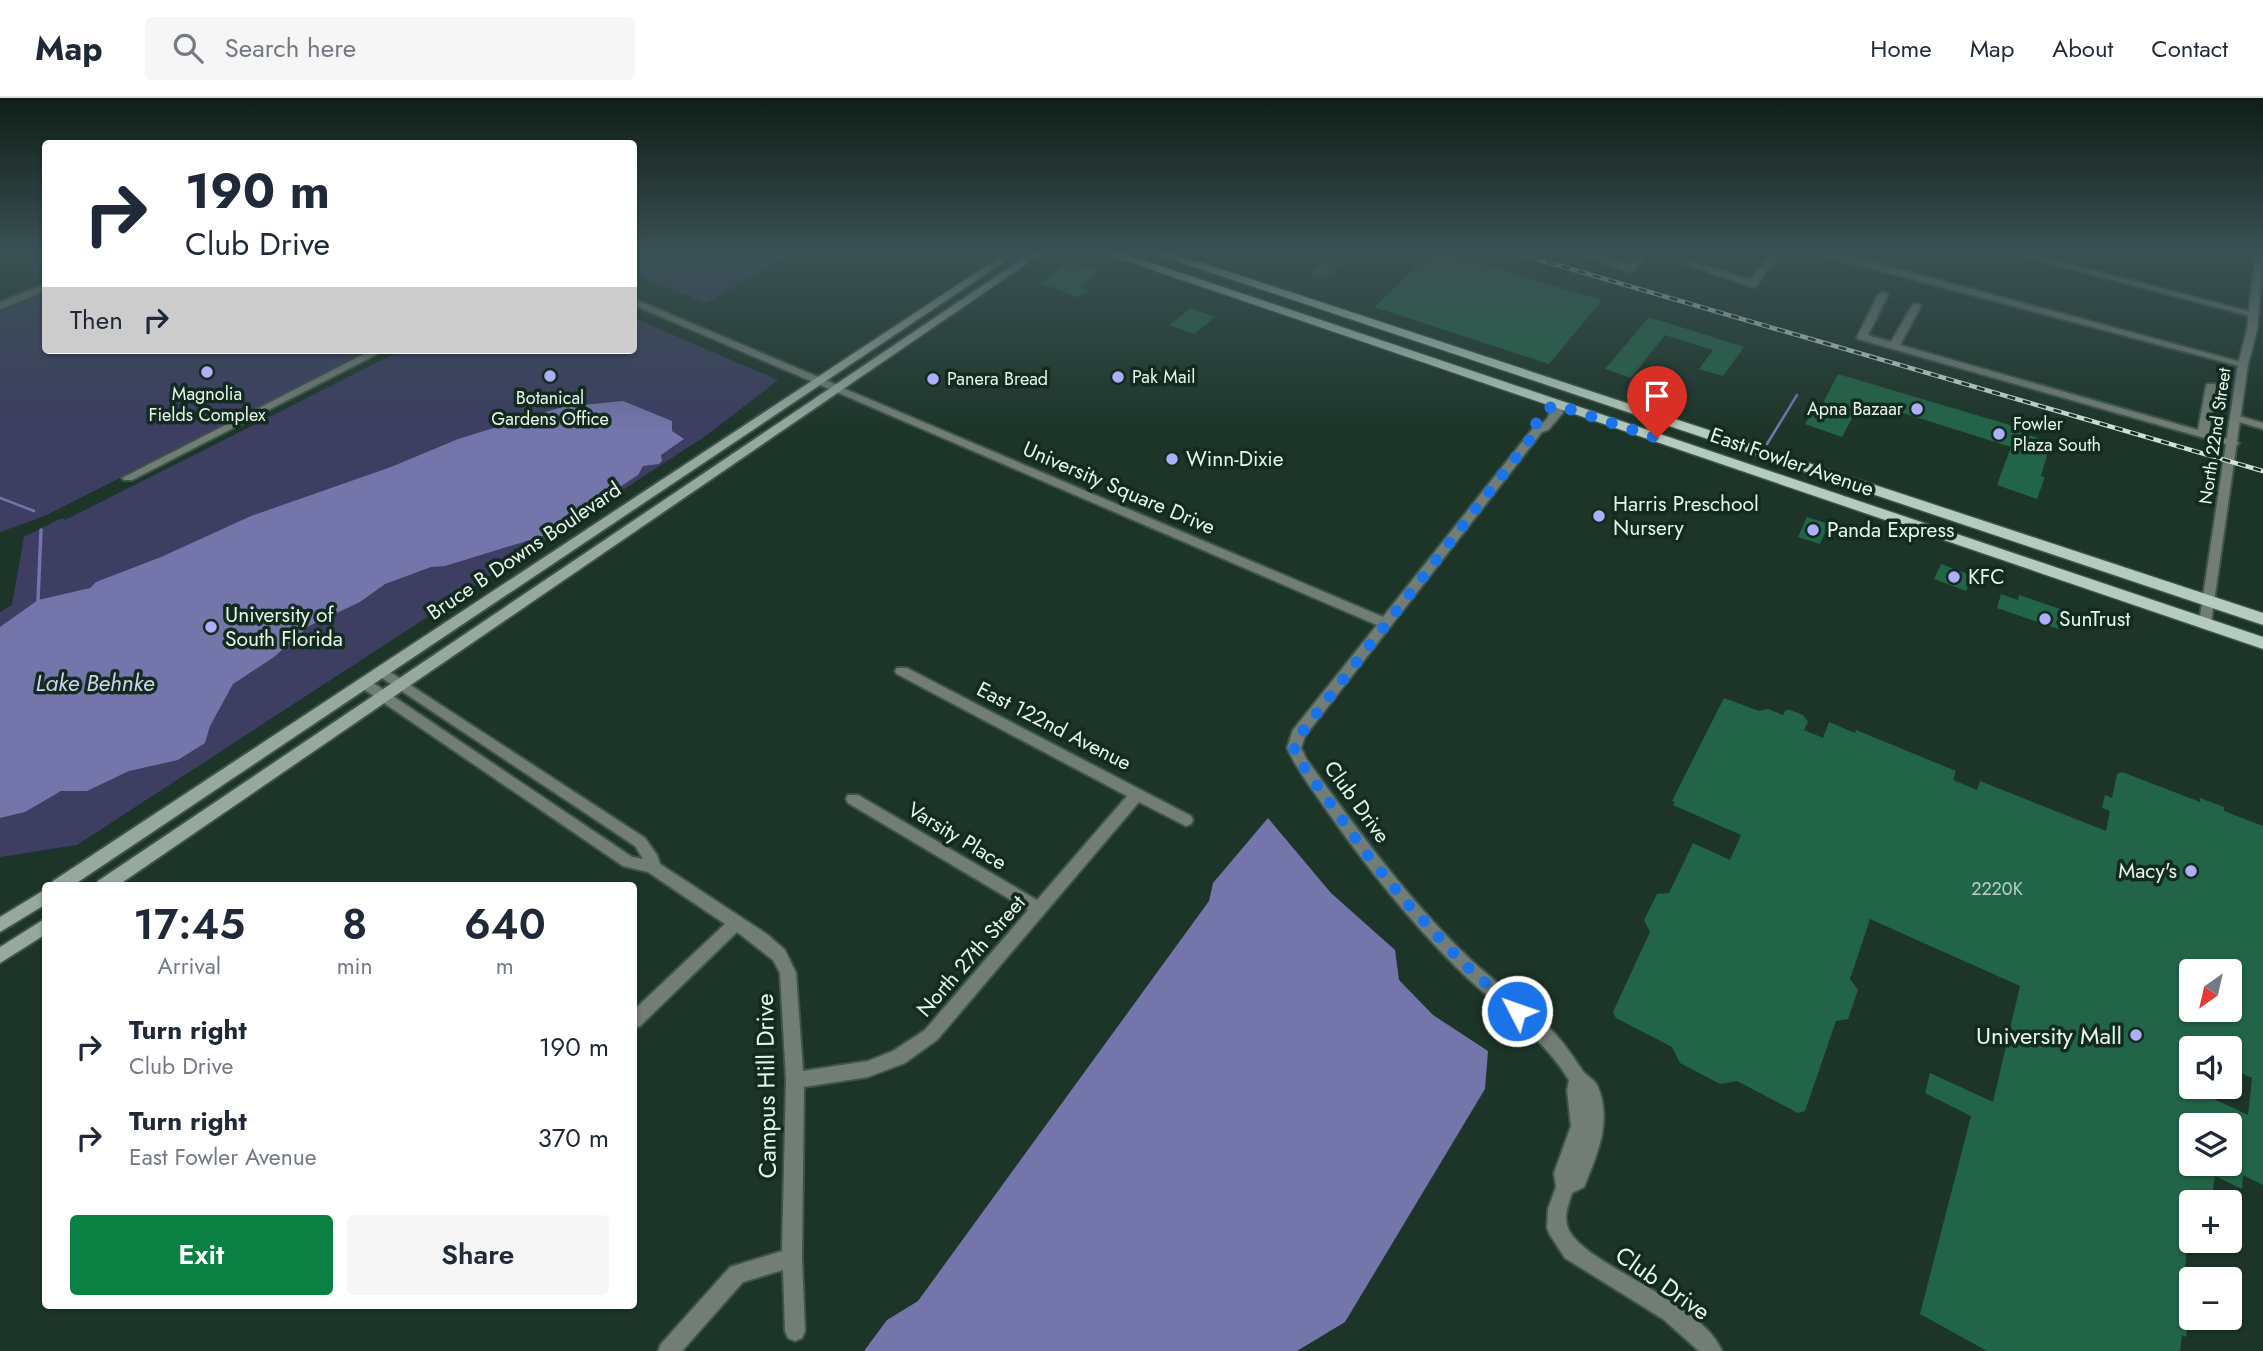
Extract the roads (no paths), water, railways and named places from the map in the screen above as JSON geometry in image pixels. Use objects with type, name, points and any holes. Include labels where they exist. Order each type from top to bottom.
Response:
[{"type":"main road","name":"Bruce B Downs Boulevard","points":[[65,882],[924,311]]},
{"type":"main road","name":"Bruce B Downs Boulevard","points":[[110,882],[953,311]]},
{"type":"main road","name":"East Fowler Avenue","points":[[1281,311],[2263,643]]},
{"type":"main road","name":"East Fowler Avenue","points":[[1335,311],[2263,619]]},
{"type":"main road","points":[[1557,405],[1573,402],[1658,427],[1704,434]]},
{"type":"main road","points":[[0,925],[42,898]]},
{"type":"main road","points":[[0,956],[42,928]]},
{"type":"street","name":"University Square Drive","points":[[656,311],[1385,623]]},
{"type":"street","points":[[1876,311],[1863,337],[2233,443]]},
{"type":"street","points":[[1894,347],[1913,311]]},
{"type":"street","points":[[2047,311],[2243,364]]},
{"type":"street","points":[[2244,311],[2254,314]]},
{"type":"street","name":"North 22nd Street","points":[[2205,624],[2243,364],[2254,314]]},
{"type":"street","points":[[128,478],[372,354]]},
{"type":"street","points":[[2203,434],[2211,386]]},
{"type":"street","name":"Club Drive","points":[[1557,405],[1558,412],[1544,428],[1538,429],[1298,734],[1294,748],[1296,755],[1354,838],[1406,902],[1463,963],[1549,1039],[1578,1079],[1589,1088],[1595,1127],[1592,1146],[1577,1181],[1565,1187],[1555,1219],[1563,1240],[1572,1251],[1670,1312],[1712,1351]]},
{"type":"street","points":[[2236,418],[2263,426]]},
{"type":"street","name":"Campus Hill Drive","points":[[381,671],[640,842],[652,859],[652,867]]},
{"type":"street","name":"East 122nd Avenue","points":[[902,671],[1186,820]]},
{"type":"street","name":"Campus Hill Drive","points":[[364,683],[628,862],[652,867],[779,955],[788,973],[794,1080],[792,1258],[796,1331]]},
{"type":"street","name":"North 27th Street","points":[[794,1080],[868,1069],[899,1057],[931,1035],[1138,793]]},
{"type":"street","name":"Varsity Place","points":[[853,799],[1038,909]]},
{"type":"street","points":[[637,1018],[736,923]]},
{"type":"street","points":[[668,1351],[737,1274],[792,1258]]},
{"type":"water","name":"Lake Behnke","points":[[623,401],[672,421],[672,431],[684,439],[661,455],[662,461],[659,464],[643,466],[638,475],[546,535],[445,566],[431,567],[385,584],[360,602],[309,626],[274,657],[233,684],[210,726],[205,743],[178,760],[129,771],[87,791],[61,791],[25,812],[0,818],[0,627],[38,600],[90,588],[96,582],[161,557],[251,516],[391,467],[458,439],[562,407]]},
{"type":"water","points":[[1268,818],[1331,893],[1395,950],[1399,980],[1433,1015],[1488,1051],[1485,1089],[1345,1322],[1297,1351],[864,1351],[887,1320],[918,1301],[1209,901],[1213,883]]},
{"type":"waterway","points":[[1767,444],[1797,395]]},
{"type":"waterway","points":[[0,498],[34,511]]},
{"type":"waterway","points":[[38,600],[41,530]]},
{"type":"railway","points":[[1716,311],[2263,471]]},
{"type":"place","name":"Magnolia Fields Complex","points":[[207,372]]},
{"type":"place","name":"Botanical Gardens Office","points":[[550,376]]},
{"type":"place","name":"Pak Mail","points":[[1118,377]]},
{"type":"place","name":"Panera Bread","points":[[933,379]]},
{"type":"place","name":"Apna Bazaar","points":[[1917,409]]},
{"type":"place","name":"Fowler Plaza South","points":[[1999,434]]},
{"type":"place","name":"Winn-Dixie","points":[[1172,459]]},
{"type":"place","name":"Harris Preschool Nursery","points":[[1599,516]]},
{"type":"place","name":"Panda Express","points":[[1813,530]]},
{"type":"place","name":"KFC","points":[[1954,577]]},
{"type":"place","name":"SunTrust","points":[[2045,619]]},
{"type":"place","name":"University of South Florida","points":[[211,627]]},
{"type":"place","name":"Macy's","points":[[2191,871]]},
{"type":"place","name":"University Mall","points":[[2136,1035]]}]
